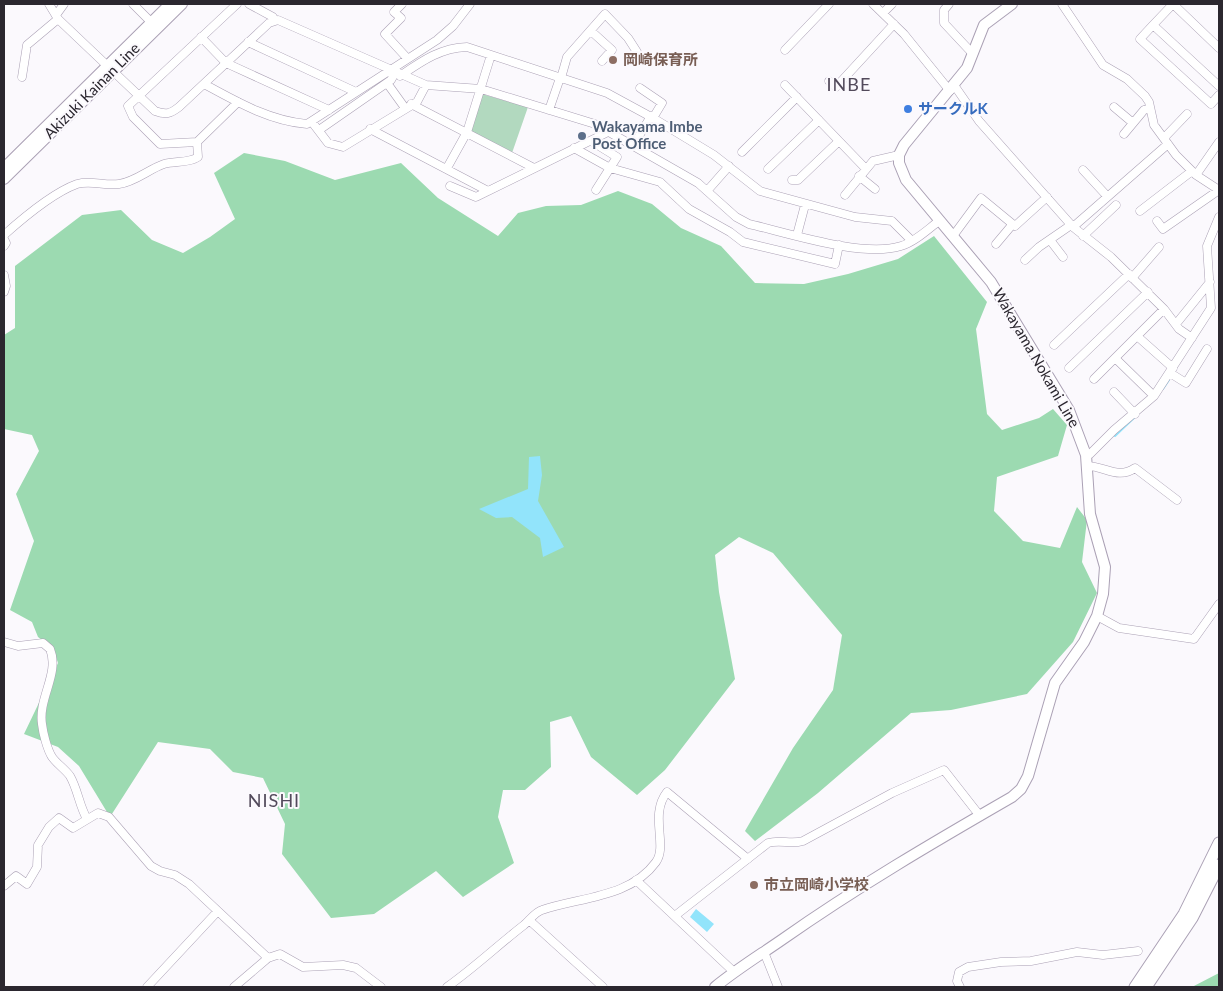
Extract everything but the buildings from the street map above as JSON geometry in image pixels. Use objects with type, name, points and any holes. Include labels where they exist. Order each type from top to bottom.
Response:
[{"type":"highway","points":[[1135,987],[1184,914],[1219,843]]},
{"type":"highway","points":[[1146,987],[1192,918],[1219,865]]},
{"type":"main road","name":"Akizuki Kainan Line","points":[[4,179],[170,4]]},
{"type":"main road","name":"Akizuki Kainan Line","points":[[4,168],[110,68],[182,4]]},
{"type":"main road","points":[[900,155],[904,145],[967,68],[984,25],[1012,4]]},
{"type":"main road","name":"Wakayama Nokami Line","points":[[715,987],[835,903],[911,854],[1012,797],[1022,788],[1028,776],[1055,683],[1084,642],[1097,616],[1103,594],[1105,567],[1090,514],[1086,455],[1069,410],[991,282],[906,180],[899,163],[900,155]]},
{"type":"street","points":[[48,4],[57,17],[155,111],[168,114],[179,107],[248,42],[274,21]]},
{"type":"street","points":[[22,77],[27,45],[57,17],[64,4]]},
{"type":"street","points":[[133,4],[151,22]]},
{"type":"street","points":[[237,4],[128,106],[133,117],[160,144],[197,142],[238,102]]},
{"type":"street","points":[[249,4],[273,17],[274,21],[426,85],[481,89],[595,124],[698,183],[740,219],[749,224],[839,245],[887,249],[903,246],[939,221]]},
{"type":"street","points":[[402,4],[394,12],[401,18],[385,34],[407,58]]},
{"type":"street","points":[[319,130],[387,83],[407,58],[453,26],[470,4]]},
{"type":"street","points":[[785,50],[829,4]]},
{"type":"street","points":[[873,4],[894,24],[952,88],[1072,226],[1148,292],[1164,308],[1176,324],[1192,338]]},
{"type":"street","points":[[883,14],[892,4]]},
{"type":"street","points":[[949,4],[944,10],[944,23],[973,54]]},
{"type":"street","points":[[1062,4],[1104,65],[1127,79],[1144,96],[1150,108],[1154,125],[1166,141],[1194,173],[1219,190],[1163,229],[1157,221]]},
{"type":"street","points":[[1219,48],[1173,4],[1140,39],[1211,104],[1219,94]]},
{"type":"street","points":[[549,110],[567,57],[591,32],[604,14],[628,38],[638,52]]},
{"type":"street","points":[[829,81],[836,87],[894,24]]},
{"type":"street","points":[[1153,25],[1219,86]]},
{"type":"street","points":[[591,32],[612,50],[602,61]]},
{"type":"street","points":[[201,37],[226,63],[329,110]]},
{"type":"street","points":[[248,42],[356,92]]},
{"type":"street","points":[[204,84],[238,102],[278,119],[307,124],[356,92],[433,54],[452,48],[467,47],[607,93],[652,117],[729,166],[760,191],[855,218],[892,220],[912,241]]},
{"type":"street","points":[[447,168],[467,132],[491,55]]},
{"type":"street","points":[[387,83],[408,106],[467,132],[534,168]]},
{"type":"street","points":[[312,122],[328,143],[343,147],[417,102],[426,85]]},
{"type":"street","points":[[785,85],[866,169]]},
{"type":"street","points":[[633,146],[662,103],[640,88]]},
{"type":"street","points":[[742,152],[797,97]]},
{"type":"street","points":[[1114,107],[1134,123]]},
{"type":"street","points":[[1124,134],[1144,110],[1150,108]]},
{"type":"street","points":[[1025,260],[1050,240],[1072,226],[1106,196],[1166,141],[1187,114]]},
{"type":"street","points":[[768,169],[819,120]]},
{"type":"street","points":[[370,130],[447,168],[488,191]]},
{"type":"street","points":[[450,186],[472,197],[608,132]]},
{"type":"street","points":[[590,141],[617,157],[596,190]]},
{"type":"street","points":[[792,180],[798,180],[839,141]]},
{"type":"street","points":[[4,235],[25,216],[75,185],[88,181],[105,185],[121,184],[175,160],[194,160],[198,157],[197,142]]},
{"type":"street","points":[[1140,211],[1194,173],[1219,142]]},
{"type":"street","points":[[574,148],[610,168],[660,182],[689,209],[730,232],[743,242],[835,264],[839,245]]},
{"type":"street","points":[[845,195],[859,176],[876,159],[900,155]]},
{"type":"street","points":[[707,191],[729,166]]},
{"type":"street","points":[[660,182],[669,167]]},
{"type":"street","points":[[1082,170],[1106,196]]},
{"type":"street","points":[[859,176],[875,189]]},
{"type":"street","points":[[996,244],[1012,225],[1015,226],[1047,197]]},
{"type":"street","points":[[953,236],[981,198],[1012,225]]},
{"type":"street","points":[[797,236],[805,205]]},
{"type":"street","points":[[1083,236],[1116,205]]},
{"type":"street","points":[[1086,455],[1090,454],[1114,430],[1154,396],[1211,308],[1207,246],[1219,218]]},
{"type":"street","points":[[730,232],[740,219]]},
{"type":"street","points":[[4,239],[6,243],[4,246]]},
{"type":"street","points":[[1050,240],[1063,257]]},
{"type":"street","points":[[1054,345],[1159,248]]},
{"type":"street","points":[[4,275],[6,286],[4,292]]},
{"type":"street","points":[[1176,324],[1210,282]]},
{"type":"street","points":[[1069,368],[1148,292]]},
{"type":"street","points":[[1094,380],[1164,308]]},
{"type":"street","points":[[1137,336],[1171,371],[1186,383],[1206,349]]},
{"type":"street","points":[[1115,358],[1154,396]]},
{"type":"street","points":[[1114,392],[1135,414]]},
{"type":"street","points":[[1087,466],[1112,473],[1130,471],[1135,468],[1177,500]]},
{"type":"street","points":[[1097,616],[1119,628],[1194,639],[1219,604]]},
{"type":"street","points":[[4,642],[18,646],[42,644],[50,649],[53,666],[42,708],[42,724],[51,756],[69,775],[75,787],[80,806],[87,819]]},
{"type":"street","points":[[676,915],[768,843],[778,840],[793,844],[803,841],[892,793],[944,770],[980,816]]},
{"type":"street","points":[[447,987],[539,910],[604,895],[636,880],[656,861],[659,852],[658,810],[661,800],[667,792],[748,859]]},
{"type":"street","points":[[4,886],[16,876],[27,884],[37,867],[38,845],[58,818],[73,828],[98,813],[109,818],[151,866],[160,872],[175,874],[189,884],[217,912],[234,924],[268,958]]},
{"type":"street","points":[[636,880],[676,915],[734,972]]},
{"type":"street","points":[[147,987],[217,912]]},
{"type":"street","points":[[529,920],[604,987]]},
{"type":"street","points":[[960,987],[957,981],[959,972],[968,967],[1001,962],[1031,961],[1077,952],[1103,955],[1138,951]]},
{"type":"street","points":[[764,952],[778,987]]},
{"type":"street","points":[[234,987],[268,958],[280,954],[303,967],[343,965],[356,968],[380,987]]},
{"type":"green space","points":[[482,94],[528,107],[512,153],[471,132]]},
{"type":"green space","points":[[244,153],[285,161],[335,180],[401,163],[438,198],[498,236],[518,213],[546,206],[581,205],[618,191],[652,204],[681,228],[721,246],[755,283],[804,284],[848,274],[898,259],[934,236],[987,302],[976,329],[987,414],[1002,430],[1039,418],[1053,409],[1067,425],[1058,456],[997,477],[994,511],[1023,541],[1060,548],[1077,507],[1087,520],[1082,562],[1097,593],[1073,642],[1027,694],[951,710],[911,713],[818,793],[755,841],[745,831],[793,748],[833,690],[842,635],[773,553],[739,537],[715,555],[719,592],[735,679],[665,770],[637,795],[591,757],[571,716],[550,722],[551,767],[525,790],[503,790],[498,817],[514,863],[463,897],[436,871],[374,914],[331,918],[282,854],[285,824],[263,778],[233,772],[210,749],[158,742],[110,817],[79,766],[58,747],[24,734],[58,663],[53,648],[38,637],[32,622],[10,610],[34,541],[16,494],[39,451],[32,435],[4,429],[4,335],[15,328],[15,266],[82,215],[121,210],[152,240],[183,253],[235,219],[214,173]]},
{"type":"green space","points":[[1219,973],[1219,987],[1192,987]]},
{"type":"water","points":[[540,456],[542,475],[538,501],[564,547],[543,557],[540,538],[512,517],[496,518],[479,509],[528,489],[529,457]]},
{"type":"water","points":[[696,909],[714,924],[707,932],[690,917]]},
{"type":"waterway","points":[[1163,389],[1169,380]]},
{"type":"waterway","points":[[1115,436],[1135,417]]},
{"type":"place","name":"岡崎保育所","points":[[613,60]]},
{"type":"place","name":"サークルK","points":[[908,109]]},
{"type":"place","name":"Wakayama Imbe Post Office","points":[[582,136]]},
{"type":"place","name":"市立岡崎小学校","points":[[754,885]]},
{"type":"district","name":"INBE","points":[[849,85]]},
{"type":"district","name":"NISHI","points":[[274,801]]}]
